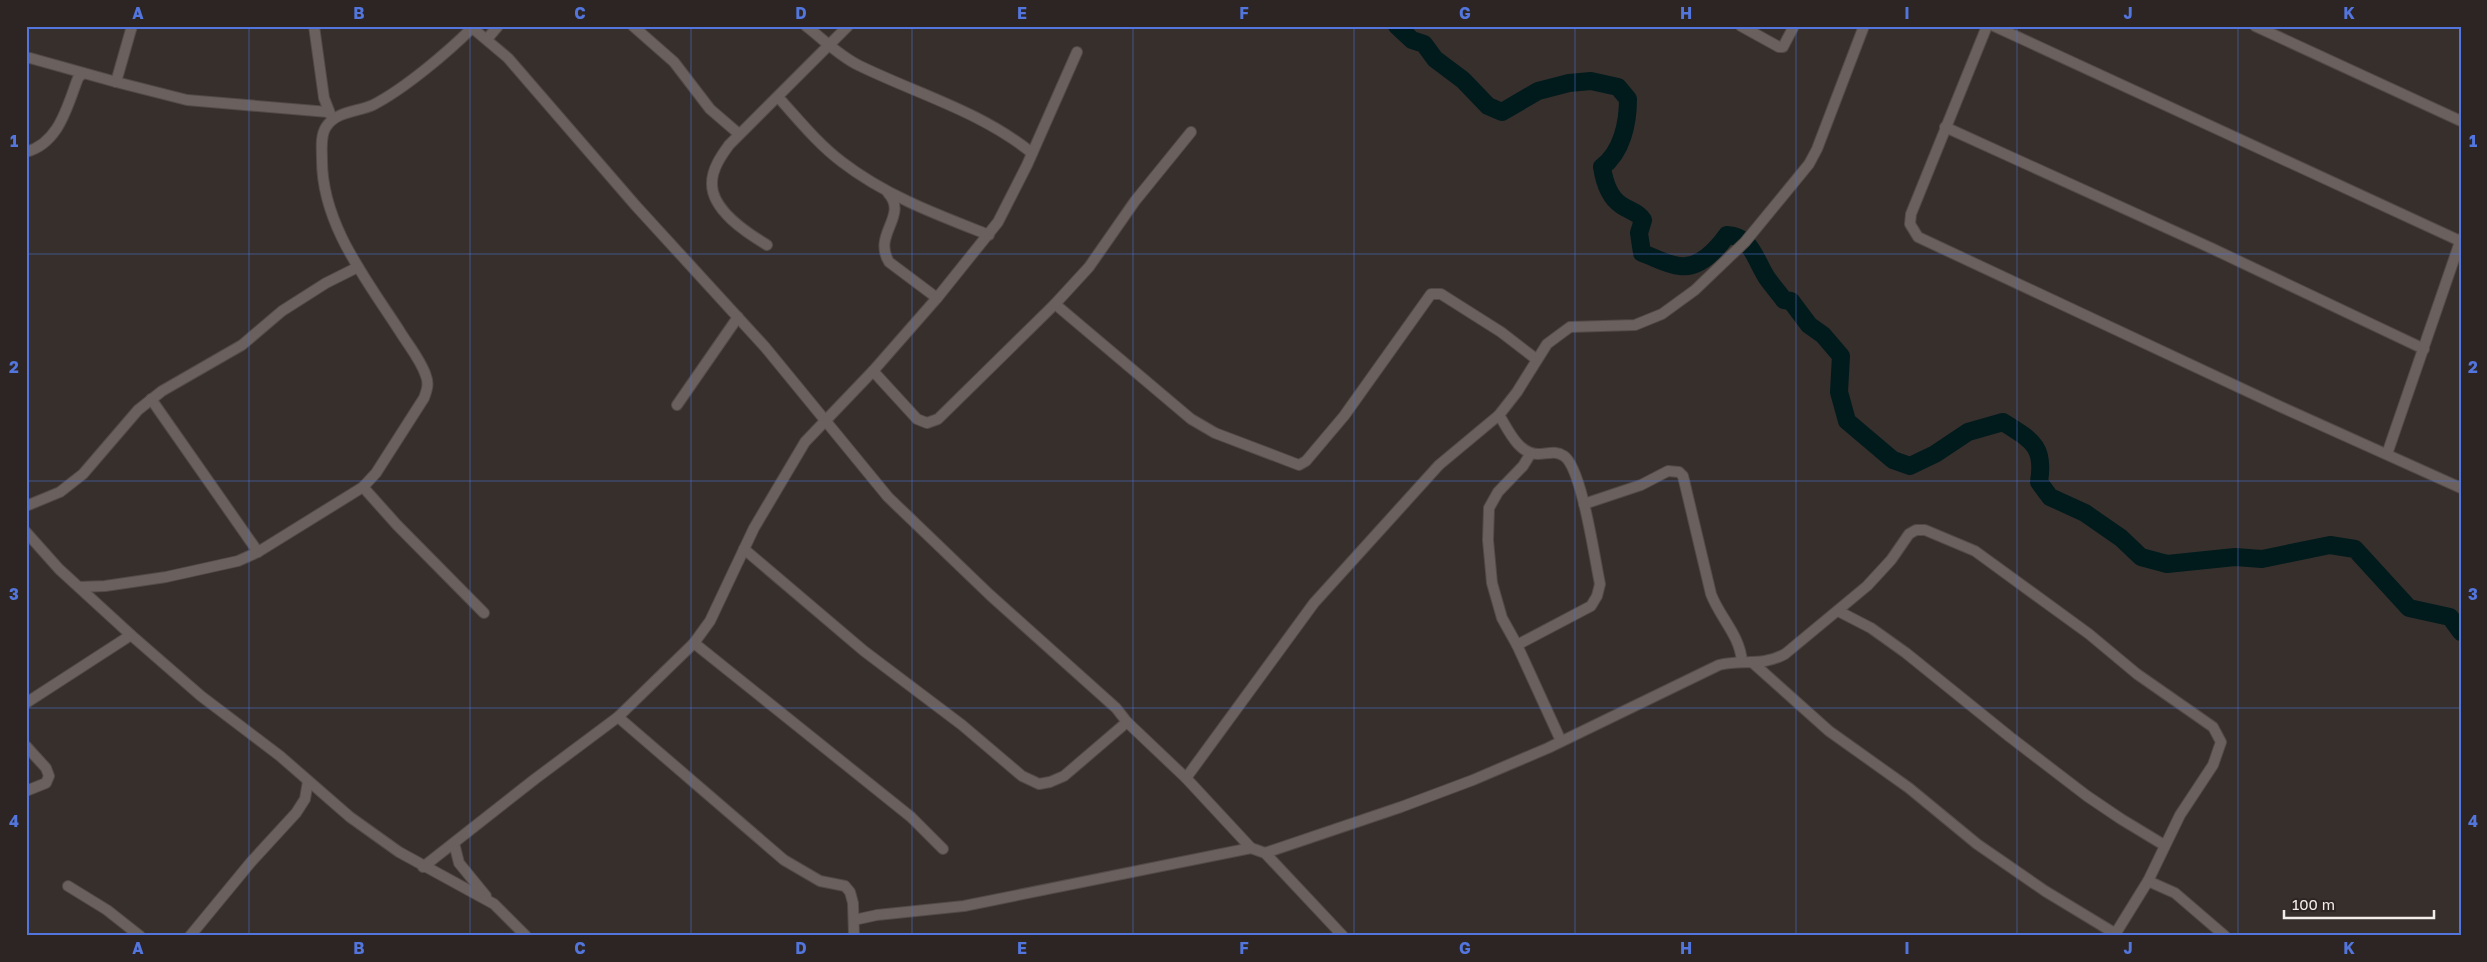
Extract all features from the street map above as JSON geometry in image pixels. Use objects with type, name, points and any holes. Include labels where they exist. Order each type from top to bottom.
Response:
[{"type":"street","points":[[116,82],[132,26]]},
{"type":"street","points":[[79,587],[105,586],[166,577],[226,564],[258,552],[363,487],[376,473],[424,398],[428,383],[417,359],[358,267],[331,212],[323,186],[322,140],[330,115],[324,98],[314,26]]},
{"type":"street","points":[[487,39],[498,26]]},
{"type":"street","points":[[633,26],[674,62],[710,109],[739,134]]},
{"type":"street","points":[[806,26],[856,64],[964,110],[1018,142],[1032,153]]},
{"type":"street","points":[[768,244],[734,220],[714,195],[712,184],[715,168],[722,155],[739,134],[848,26]]},
{"type":"street","points":[[1740,26],[1779,47],[1783,47],[1794,26]]},
{"type":"street","points":[[1186,778],[1314,603],[1439,466],[1499,415],[1517,392],[1536,359],[1558,334],[1570,327],[1635,325],[1662,314],[1695,290],[1745,242],[1813,157],[1825,132],[1848,62],[1864,26]]},
{"type":"street","points":[[1987,26],[1911,214],[1910,224],[1918,237],[2279,406],[2461,488]]},
{"type":"street","points":[[1994,26],[2460,240],[2387,454]]},
{"type":"street","points":[[2255,26],[2461,121]]},
{"type":"street","points":[[30,58],[188,100],[330,115],[380,100],[410,80],[471,27],[508,58],[636,206],[738,317],[906,516],[1116,708],[1127,722],[1186,778],[1251,848],[1265,854],[1343,936]]},
{"type":"street","points":[[423,867],[618,717],[694,643],[710,621],[744,549],[805,442],[873,371],[989,235],[1006,207],[1032,153],[1077,52]]},
{"type":"street","points":[[26,152],[40,148],[58,128],[78,78],[83,73]]},
{"type":"street","points":[[778,97],[841,161],[885,190],[917,206],[989,235]]},
{"type":"street","points":[[1945,126],[2424,349]]},
{"type":"street","points":[[873,371],[917,419],[922,422],[933,422],[1055,304],[1089,266],[1134,201],[1191,132]]},
{"type":"street","points":[[885,190],[895,200],[896,208],[883,244],[884,253],[889,262],[937,298]]},
{"type":"street","points":[[26,506],[60,492],[83,474],[151,399],[176,381],[242,345],[298,300],[358,267]]},
{"type":"street","points":[[1055,304],[1191,419],[1215,434],[1299,465],[1306,461],[1344,416],[1431,294],[1441,294],[1501,332],[1536,359]]},
{"type":"street","points":[[677,405],[738,317]]},
{"type":"street","points":[[151,399],[258,552]]},
{"type":"street","points":[[1499,415],[1518,444],[1531,453],[1552,452],[1564,456],[1569,461],[1584,504],[1600,584],[1597,596],[1591,606],[1517,645]]},
{"type":"street","points":[[1531,453],[1523,466],[1492,500],[1488,517],[1492,583],[1502,618],[1517,645],[1561,741]]},
{"type":"street","points":[[1584,504],[1641,485],[1668,471],[1678,472],[1683,476],[1711,594],[1719,612],[1738,640],[1741,648],[1742,662]]},
{"type":"street","points":[[363,487],[397,525],[484,612]]},
{"type":"street","points":[[1265,854],[1401,807],[1561,741],[1719,665],[1742,662],[1763,663],[1785,654],[1873,580],[1891,560],[1909,534],[1916,530],[1925,530],[1975,551],[2089,634],[2137,674],[2213,727],[2221,742],[2213,765],[2180,815],[2148,881],[2115,935],[2045,891],[1977,844],[1909,788],[1829,732],[1753,663]]},
{"type":"street","points":[[26,532],[42,552],[131,635],[201,696],[280,756],[374,836],[423,867],[494,904]]},
{"type":"street","points":[[744,549],[864,651],[962,725],[1022,776],[1039,784],[1064,776],[1127,722]]},
{"type":"street","points":[[1838,611],[1871,628],[1906,652],[2010,737],[2087,796],[2164,845]]},
{"type":"street","points":[[26,703],[131,635]]},
{"type":"street","points":[[694,643],[911,817],[943,849]]},
{"type":"street","points":[[618,717],[790,864],[820,881],[845,886],[850,892],[854,936]]},
{"type":"street","points":[[26,746],[46,768],[49,776],[46,783],[26,791]]},
{"type":"street","points":[[190,936],[251,862],[296,813],[305,799],[308,781]]},
{"type":"street","points":[[454,843],[459,863],[494,904],[526,936]]},
{"type":"street","points":[[854,920],[877,915],[964,906],[1251,848]]},
{"type":"street","points":[[2148,881],[2175,893],[2225,936]]},
{"type":"street","points":[[68,886],[107,910],[140,936]]},
{"type":"waterway","points":[[1397,26],[1412,40],[1424,44],[1435,59],[1463,80],[1488,106],[1502,112],[1538,91],[1569,83],[1591,81],[1618,87],[1628,99],[1627,118],[1619,145],[1609,161],[1602,167],[1606,183],[1613,198],[1643,220],[1639,233],[1642,253],[1670,264],[1687,266],[1707,257],[1727,235],[1735,236],[1747,244],[1767,278],[1784,300],[1791,301],[1809,325],[1823,335],[1841,356],[1839,392],[1847,421],[1893,460],[1910,466],[1935,454],[1968,432],[2003,422],[2034,445],[2040,460],[2039,482],[2050,497],[2085,513],[2121,538],[2141,557],[2167,564],[2235,557],[2262,559],[2330,545],[2355,549],[2409,608],[2450,617],[2461,632]]}]
